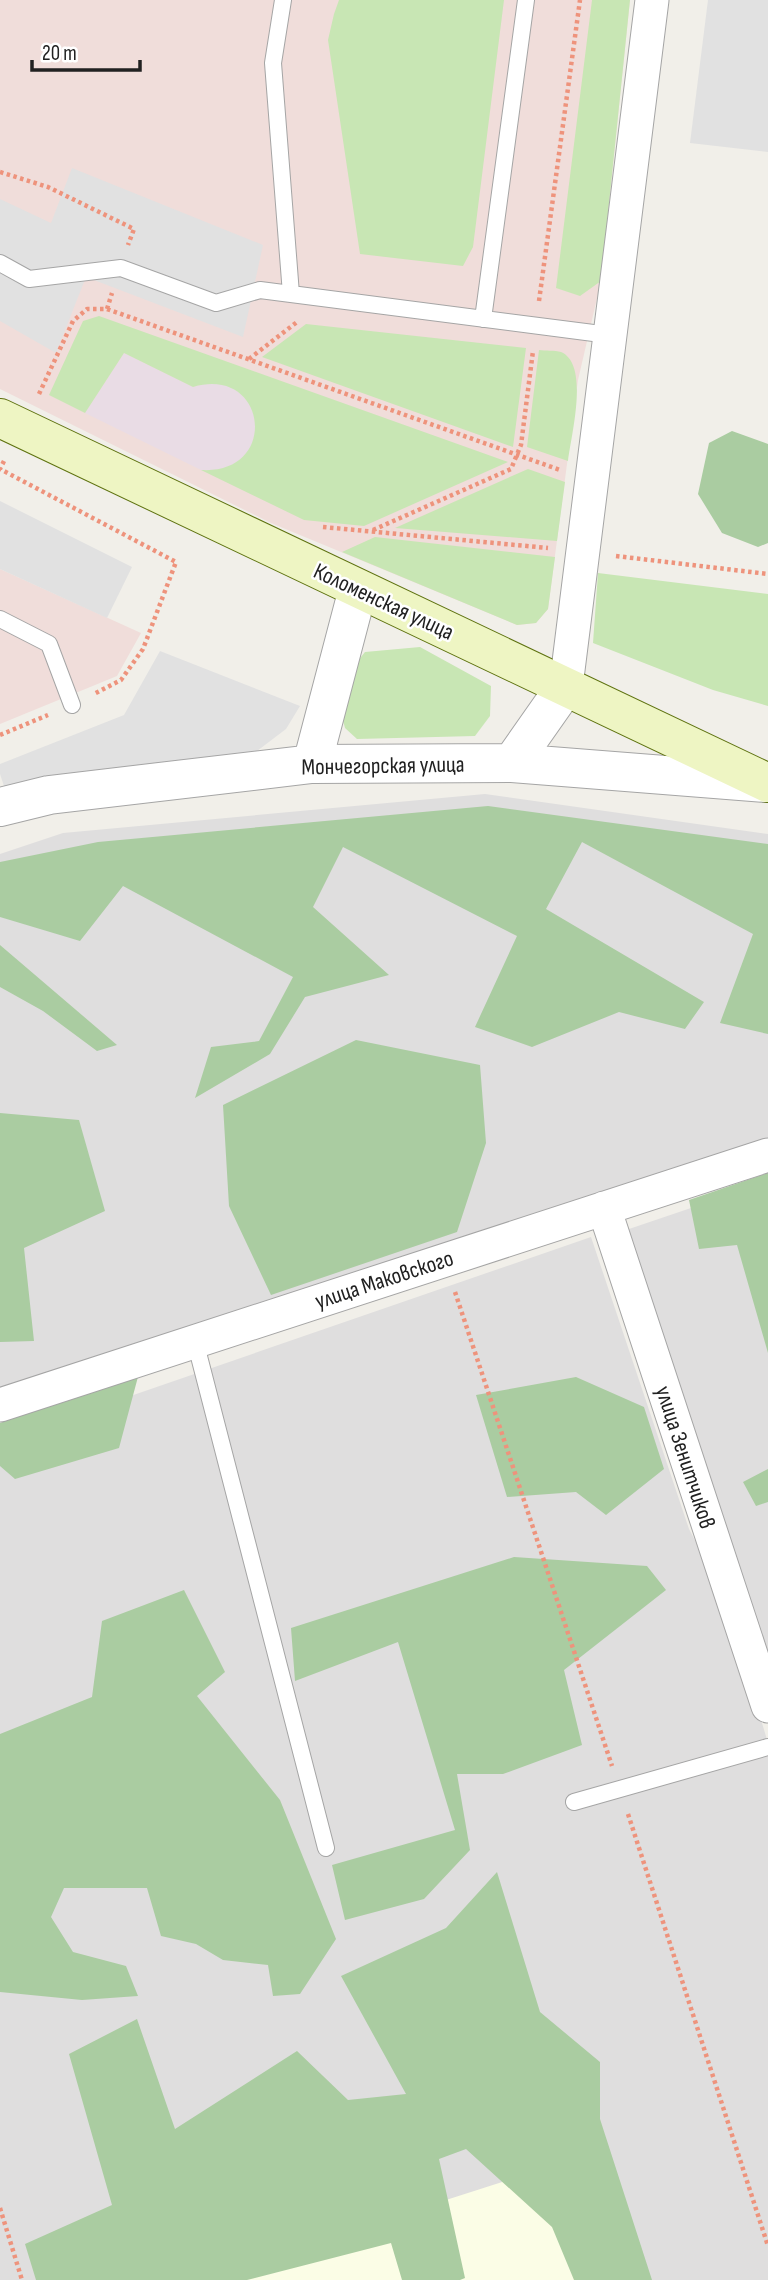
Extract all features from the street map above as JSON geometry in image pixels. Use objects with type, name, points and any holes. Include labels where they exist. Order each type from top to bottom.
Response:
[{"type":"main road","name":"Коломенская улица","points":[[0,418],[768,783]]},
{"type":"street","points":[[512,763],[566,685],[652,0]]},
{"type":"street","points":[[312,764],[358,589]]},
{"type":"street","name":"Мончегорская улица","points":[[0,807],[49,795],[312,764],[512,763],[768,783]]},
{"type":"street","name":"улица Маковского","points":[[0,1405],[768,1155]]},
{"type":"street","name":"улица Зенитчиков","points":[[604,1208],[768,1706]]},
{"type":"lane","points":[[283,0],[273,63],[291,294]]},
{"type":"lane","points":[[482,319],[526,0]]},
{"type":"lane","points":[[0,262],[29,279],[121,268],[216,303],[260,290],[609,335]]},
{"type":"lane","points":[[0,619],[49,644],[72,705]]},
{"type":"lane","points":[[195,1341],[326,1848]]},
{"type":"lane","points":[[574,1802],[768,1747]]},
{"type":"path","points":[[0,172],[48,187],[134,229]]},
{"type":"path","points":[[39,396],[73,321],[87,309],[107,309],[518,456],[591,479]]},
{"type":"path","points":[[0,469],[176,562],[143,649],[121,680],[72,705],[0,735]]},
{"type":"path","points":[[316,527],[582,551],[768,574]]},
{"type":"path","points":[[444,1260],[768,2246]]},
{"type":"path","points":[[0,2208],[22,2280]]},
{"type":"shaded area","points":[[0,0],[630,0],[601,281],[578,380],[548,609],[536,623],[517,625],[271,523],[0,389]]},
{"type":"shaded area","points":[[708,0],[768,0],[768,152],[690,143]]},
{"type":"shaded area","points":[[72,168],[263,245],[243,337],[86,277],[56,353],[0,321],[0,199],[51,223]]},
{"type":"shaded area","points":[[124,353],[193,387],[208,383],[223,384],[237,390],[248,401],[255,415],[256,430],[252,445],[244,458],[231,467],[217,471],[201,470],[85,413]]},
{"type":"shaded area","points":[[0,501],[132,567],[107,618],[0,569]]},
{"type":"shaded area","points":[[0,569],[141,633],[117,676],[0,724]]},
{"type":"shaded area","points":[[160,651],[300,706],[286,729],[257,751],[204,767],[5,789],[0,764],[124,715]]},
{"type":"shaded area","points":[[485,794],[768,834],[768,1141],[0,1392],[0,854],[63,833]]},
{"type":"shaded area","points":[[768,1182],[768,1660],[700,1460],[629,1229]]},
{"type":"shaded area","points":[[591,1237],[689,1529],[721,1586],[768,1743],[768,2280],[0,2280],[0,1441]]},
{"type":"shaded area","points":[[593,2153],[636,2280],[196,2280]]},
{"type":"green space","points":[[339,0],[504,0],[473,247],[463,266],[360,254],[328,40]]},
{"type":"green space","points":[[592,0],[630,0],[601,281],[580,296],[556,288]]},
{"type":"green space","points":[[99,316],[508,462],[364,526],[304,520],[201,470],[226,467],[244,456],[253,440],[255,422],[249,405],[237,391],[218,384],[193,387],[124,353],[85,413],[49,395],[83,321]]},
{"type":"green space","points":[[306,324],[526,348],[513,447],[262,357]]},
{"type":"green space","points":[[539,350],[561,352],[570,359],[575,371],[575,419],[568,461],[527,447]]},
{"type":"green space","points":[[732,431],[768,444],[768,543],[758,547],[722,533],[698,494],[709,443]]},
{"type":"green space","points":[[528,469],[565,482],[557,541],[395,528]]},
{"type":"green space","points":[[375,537],[555,557],[548,609],[536,623],[517,625],[342,552]]},
{"type":"green space","points":[[598,573],[768,594],[768,706],[713,690],[593,643]]},
{"type":"green space","points":[[420,647],[491,686],[490,716],[475,736],[357,739],[345,728],[341,713],[348,673],[365,652]]},
{"type":"green space","points":[[488,806],[768,844],[768,1034],[720,1023],[753,934],[582,842],[546,909],[704,1002],[685,1029],[619,1012],[532,1047],[475,1027],[517,936],[343,847],[313,907],[389,975],[305,997],[270,1054],[195,1098],[211,1047],[259,1041],[293,977],[123,886],[80,941],[0,917],[0,862],[98,842]]},
{"type":"green space","points":[[0,945],[117,1045],[97,1051],[43,1011],[0,987]]},
{"type":"green space","points":[[356,1040],[480,1065],[486,1143],[457,1232],[271,1295],[229,1206],[223,1105]]},
{"type":"green space","points":[[0,1113],[79,1120],[105,1211],[24,1248],[34,1341],[0,1342]]},
{"type":"green space","points":[[768,1173],[768,1353],[737,1245],[699,1249],[689,1200]]},
{"type":"green space","points":[[139,1373],[119,1448],[15,1479],[0,1466],[0,1423]]},
{"type":"green space","points":[[576,1377],[644,1407],[664,1469],[606,1515],[576,1492],[507,1497],[476,1395]]},
{"type":"green space","points":[[768,1469],[768,1502],[756,1506],[743,1482]]},
{"type":"green space","points":[[514,1557],[647,1566],[666,1590],[564,1670],[582,1745],[503,1774],[457,1774],[470,1850],[424,1899],[345,1920],[332,1865],[455,1830],[398,1642],[295,1681],[291,1628]]},
{"type":"green space","points":[[184,1590],[225,1672],[197,1696],[280,1800],[336,1939],[300,1994],[273,1996],[268,1965],[223,1960],[196,1944],[161,1936],[147,1888],[64,1888],[51,1917],[73,1952],[126,1966],[138,1996],[82,2000],[0,1992],[0,1734],[92,1697],[102,1621]]},
{"type":"green space","points":[[497,1872],[540,2012],[600,2062],[600,2119],[652,2280],[574,2280],[552,2227],[466,2149],[439,2159],[465,2278],[460,2280],[402,2280],[391,2243],[247,2280],[36,2280],[25,2244],[112,2205],[69,2054],[137,2019],[175,2129],[297,2051],[348,2100],[406,2094],[341,1976],[446,1928]]}]
